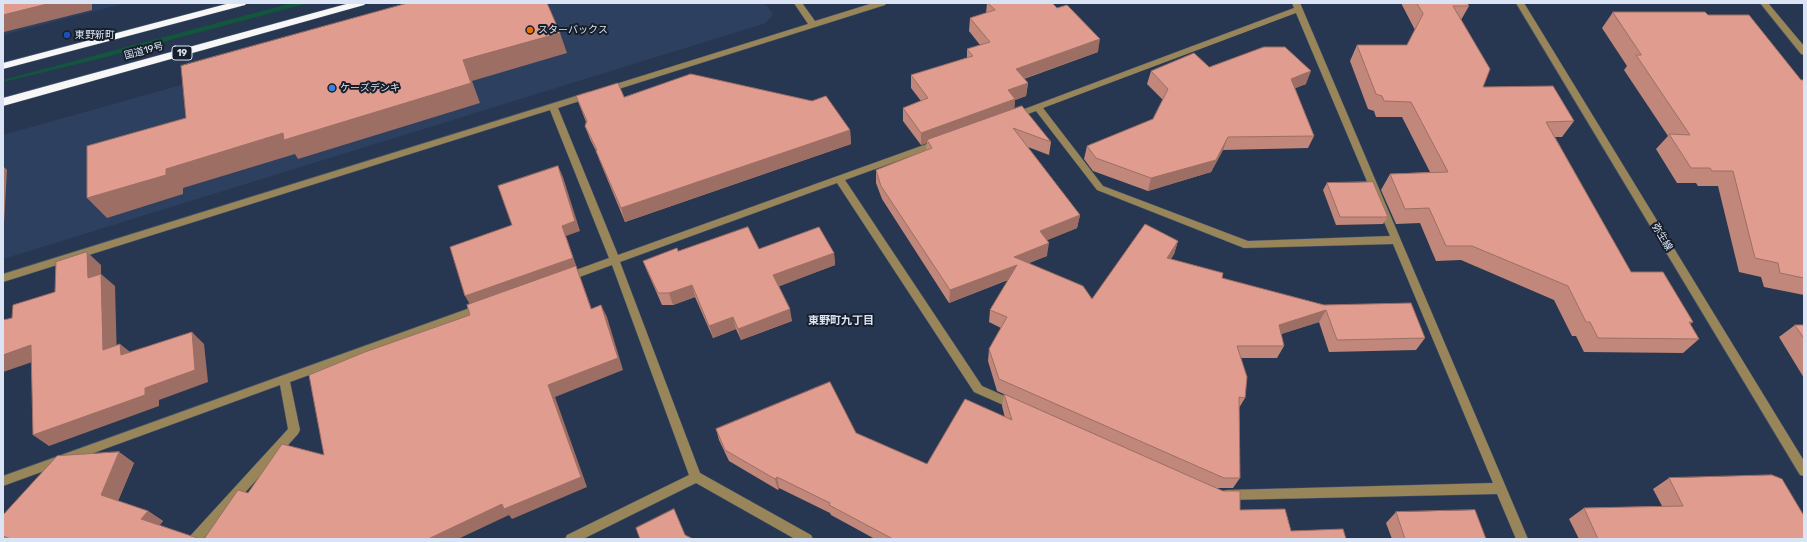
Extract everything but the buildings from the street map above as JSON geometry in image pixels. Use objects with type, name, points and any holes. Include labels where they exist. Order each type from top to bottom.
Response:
[{"type":"highway","points":[[3,66],[242,3]]},
{"type":"highway","name":"国道19号","points":[[3,102],[361,3]]},
{"type":"street","points":[[798,3],[813,25]]},
{"type":"street","points":[[3,278],[882,3]]},
{"type":"street","name":"弥生線","points":[[1520,3],[1804,471]]},
{"type":"street","points":[[1764,3],[1804,52]]},
{"type":"street","points":[[1001,121],[1038,108],[1297,6],[1522,539]]},
{"type":"street","points":[[553,106],[615,261],[696,477],[808,539]]},
{"type":"street","points":[[1038,108],[1100,188],[1247,245],[1396,240]]},
{"type":"street","points":[[555,282],[949,140]]},
{"type":"street","points":[[838,179],[978,388],[1022,408]]},
{"type":"street","points":[[3,481],[284,378],[487,306]]},
{"type":"street","points":[[195,539],[294,430],[284,378]]},
{"type":"street","points":[[571,539],[696,477]]},
{"type":"street","points":[[1217,495],[1501,488]]},
{"type":"shaded area","points":[[3,3],[126,3],[3,35]]},
{"type":"shaded area","points":[[474,3],[765,3],[773,14],[766,23],[3,259],[3,135]]},
{"type":"green space","points":[[292,3],[309,3],[110,56],[3,82],[3,80]]},
{"type":"place","name":"スターバックス","points":[[530,30]]},
{"type":"place","name":"東野新町","points":[[67,35]]},
{"type":"place","name":"ケーズデンキ","points":[[332,88]]},
{"type":"district","name":"東野町九丁目","points":[[841,321]]}]
